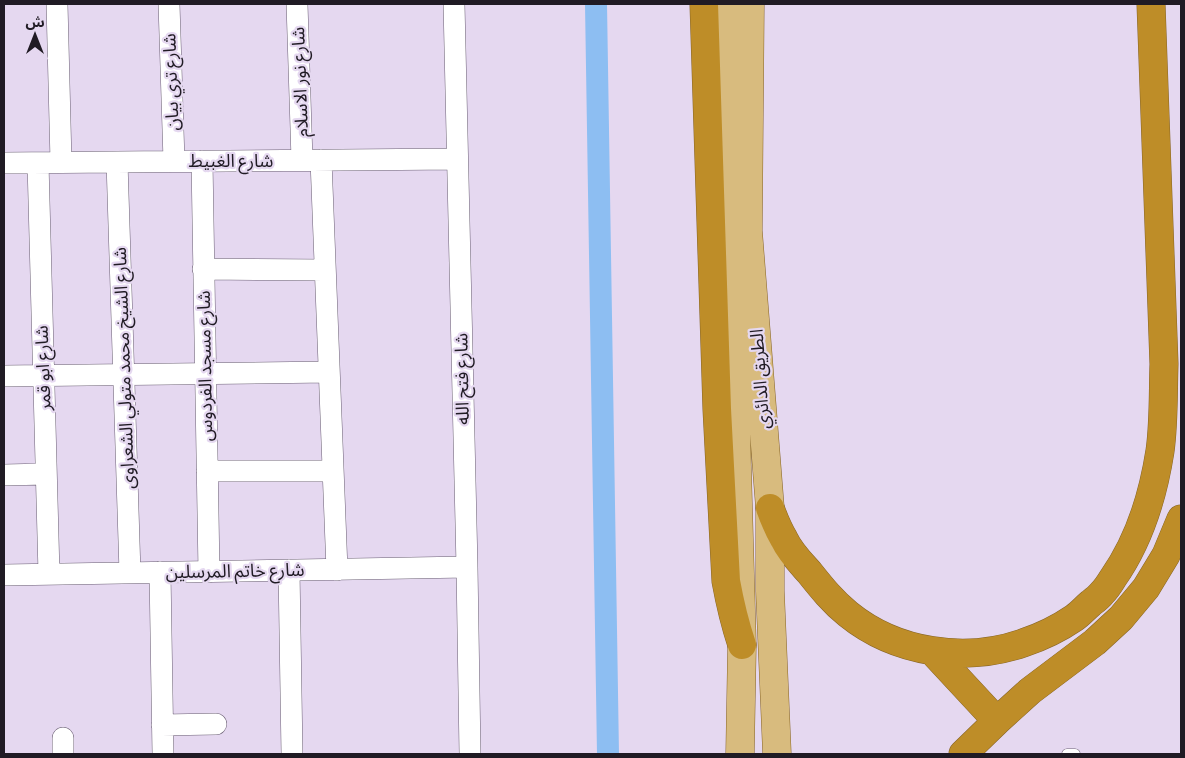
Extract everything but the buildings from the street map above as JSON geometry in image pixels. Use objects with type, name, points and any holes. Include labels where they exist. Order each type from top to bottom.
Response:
[{"type":"highway","points":[[704,4],[717,399],[726,574],[730,603],[742,645]]},
{"type":"highway","points":[[770,508],[790,550],[832,600],[868,627],[888,638],[910,646],[932,651],[969,654],[1006,649],[1042,637],[1074,618],[1102,593],[1124,563],[1140,527],[1152,489],[1160,450],[1164,354],[1151,4]]},
{"type":"highway","points":[[963,754],[1030,691],[1095,642],[1121,618],[1146,588],[1166,555],[1181,519]]},
{"type":"highway","points":[[932,651],[996,721]]},
{"type":"main road","name":"الطريق الدائري","points":[[724,4],[742,645],[740,754]]},
{"type":"main road","name":"الطريق الدائري","points":[[750,4],[748,231],[770,508],[770,591],[777,754]]},
{"type":"street","points":[[57,4],[61,162]]},
{"type":"street","name":"شارع تري بيان","points":[[169,4],[174,161]]},
{"type":"street","name":"شارع نور الاسلام","points":[[297,4],[311,160],[325,270],[337,570]]},
{"type":"street","name":"شارع فتح الله","points":[[454,4],[470,754]]},
{"type":"street","name":"شارع الغبيط","points":[[4,163],[457,159]]},
{"type":"street","name":"شارع مسجد الفردوس","points":[[202,161],[209,572]]},
{"type":"street","name":"شارع الشيخ محمد متولي الشعراوى","points":[[117,162],[130,573]]},
{"type":"street","name":"شارع ابو قمر","points":[[38,163],[49,574]]},
{"type":"street","points":[[203,270],[325,270]]},
{"type":"street","points":[[4,376],[329,372]]},
{"type":"street","points":[[207,471],[333,471]]},
{"type":"street","points":[[4,475],[46,474]]},
{"type":"street","name":"شارع خاتم المرسلين","points":[[4,575],[467,568]]},
{"type":"street","points":[[289,570],[292,754]]},
{"type":"street","points":[[160,572],[163,754]]},
{"type":"street","points":[[162,725],[216,724]]},
{"type":"lane","points":[[1067,754],[1075,754]]},
{"type":"waterway","points":[[596,4],[608,754]]}]
